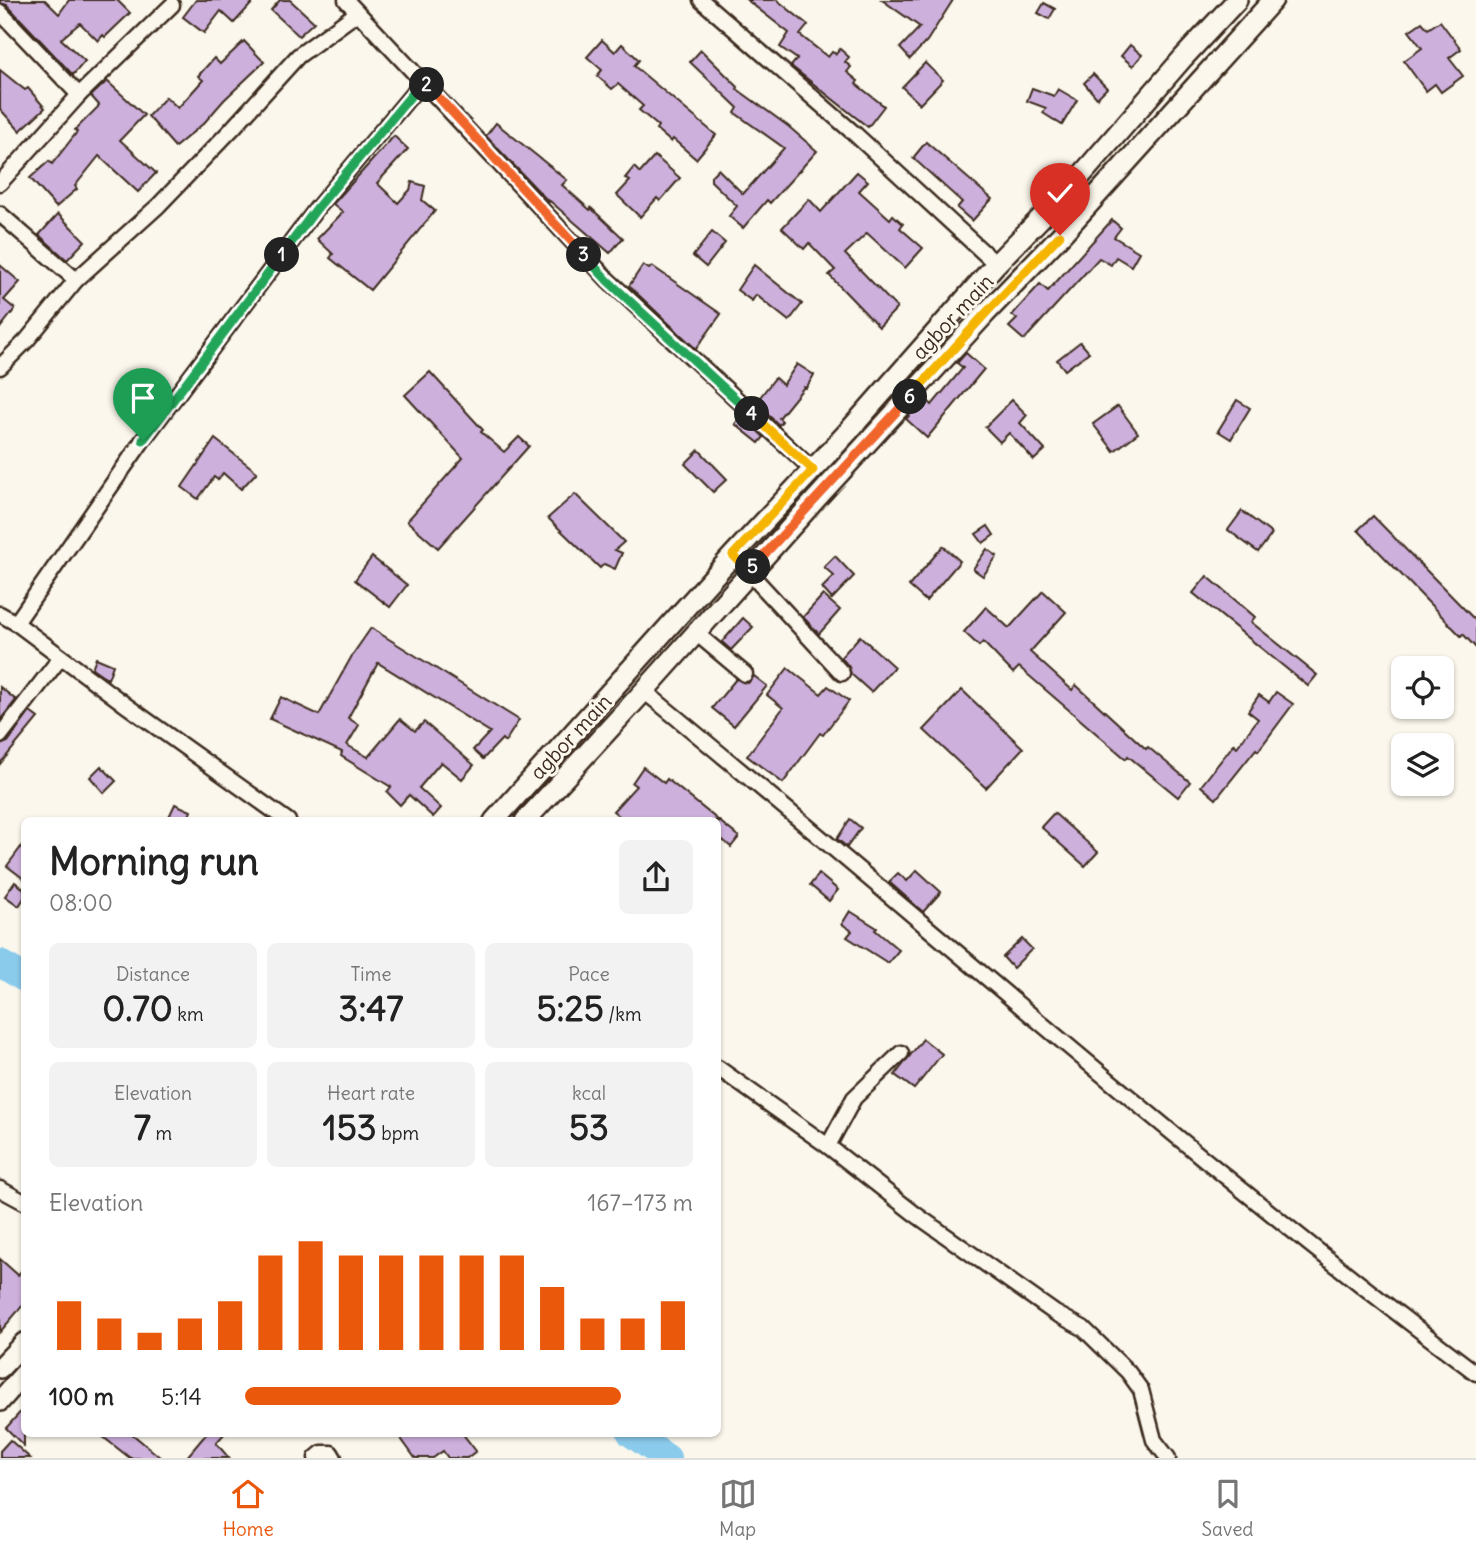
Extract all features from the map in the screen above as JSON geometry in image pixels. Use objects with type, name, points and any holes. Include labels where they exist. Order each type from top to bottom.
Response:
[{"type":"main road","name":"agbor main","points":[[498,817],[996,264],[1072,187],[1183,58],[1237,0]]},
{"type":"main road","name":"agbor main","points":[[529,817],[749,572],[1273,0]]},
{"type":"main road","points":[[0,1368],[21,1346]]},
{"type":"main road","points":[[3,1390],[21,1376]]},
{"type":"street","points":[[346,0],[424,80],[608,281],[813,470]]},
{"type":"street","points":[[701,0],[856,135],[996,264]]},
{"type":"street","points":[[0,183],[79,95],[172,2]]},
{"type":"street","points":[[0,12],[79,95]]},
{"type":"street","points":[[0,366],[27,340],[76,280],[158,206],[232,130],[298,56],[357,13]]},
{"type":"street","points":[[16,623],[151,429],[317,208],[424,80]]},
{"type":"street","points":[[0,214],[76,280]]},
{"type":"street","points":[[733,555],[842,673]]},
{"type":"street","points":[[0,614],[282,817]]},
{"type":"street","points":[[696,633],[745,674]]},
{"type":"street","points":[[0,736],[61,657]]},
{"type":"street","points":[[644,691],[1049,1031],[1348,1275],[1476,1373]]},
{"type":"street","points":[[828,1146],[854,1098],[901,1053]]},
{"type":"street","points":[[721,1070],[828,1146],[915,1214],[1055,1313],[1083,1328],[1128,1373],[1140,1390],[1154,1440],[1168,1458]]},
{"type":"street","points":[[0,1189],[21,1200]]},
{"type":"street","points":[[316,1458],[322,1453],[331,1454],[334,1458]]},
{"type":"building","points":[[0,0],[45,0],[59,14],[69,0],[117,0],[130,13],[98,41],[80,23],[61,39],[85,61],[73,75]]},
{"type":"building","points":[[196,0],[255,0],[234,23],[221,11],[204,33],[183,17]]},
{"type":"building","points":[[280,0],[290,0],[314,22],[299,36],[271,10]]},
{"type":"building","points":[[747,0],[777,0],[808,25],[800,35],[828,57],[840,49],[849,57],[845,62],[851,67],[847,72],[858,81],[856,84],[884,106],[868,127],[791,66],[797,59],[780,47],[789,33]]},
{"type":"building","points":[[882,0],[953,0],[927,41],[910,59],[900,48],[920,27]]},
{"type":"building","points":[[1044,3],[1055,9],[1049,19],[1038,13]]},
{"type":"building","points":[[1440,21],[1461,49],[1449,58],[1463,76],[1441,92],[1435,84],[1426,91],[1404,61],[1422,48],[1409,31],[1422,22],[1428,29]]},
{"type":"building","points":[[602,40],[615,52],[622,44],[639,60],[634,66],[716,135],[696,159],[673,139],[671,142],[656,129],[658,126],[639,110],[643,106],[618,84],[612,89],[597,76],[602,70],[587,57]]},
{"type":"building","points":[[244,41],[264,62],[204,123],[175,147],[148,116],[166,97],[178,108],[203,80],[198,76],[214,58],[220,64]]},
{"type":"building","points":[[1130,45],[1142,55],[1133,66],[1121,56]]},
{"type":"building","points":[[701,50],[737,89],[817,151],[770,203],[767,200],[743,228],[729,216],[737,206],[711,181],[711,176],[718,169],[743,194],[784,148],[735,113],[738,108],[690,62]]},
{"type":"building","points":[[925,63],[943,80],[920,104],[902,87]]},
{"type":"building","points":[[0,70],[25,90],[28,88],[45,108],[20,131],[0,109]]},
{"type":"building","points":[[1093,74],[1107,88],[1097,98],[1084,83]]},
{"type":"building","points":[[107,81],[144,115],[120,140],[156,173],[138,192],[99,156],[75,186],[77,189],[56,207],[30,178],[49,161],[52,164],[77,132],[75,130],[98,107],[91,96]]},
{"type":"building","points":[[1032,88],[1054,96],[1058,89],[1077,100],[1062,125],[1043,113],[1046,108],[1027,101]]},
{"type":"building","points":[[496,123],[567,180],[562,185],[623,238],[610,253],[549,202],[486,136]]},
{"type":"building","points":[[394,136],[408,149],[377,183],[398,203],[410,190],[412,182],[425,186],[422,200],[435,211],[370,290],[330,258],[333,254],[317,239],[343,212],[333,204]]},
{"type":"building","points":[[926,142],[992,199],[972,221],[957,208],[962,202],[913,158]]},
{"type":"building","points":[[655,156],[680,178],[660,201],[657,198],[640,217],[617,195],[630,181],[625,178],[634,167],[640,173]]},
{"type":"building","points":[[857,172],[868,181],[859,191],[890,219],[893,215],[903,224],[900,228],[923,248],[905,268],[867,233],[845,254],[897,308],[879,327],[829,275],[835,270],[809,243],[804,249],[782,228],[809,199],[821,212]]},
{"type":"building","points":[[58,214],[85,241],[67,260],[39,235]]},
{"type":"building","points":[[1112,220],[1121,228],[1114,237],[1139,252],[1131,266],[1116,257],[1111,265],[1099,258],[1024,340],[1009,327],[1017,319],[1012,315],[1040,284],[1048,291]]},
{"type":"building","points":[[712,232],[725,243],[706,267],[693,256]]},
{"type":"building","points":[[0,265],[20,282],[4,300],[15,309],[0,328]]},
{"type":"building","points":[[643,265],[649,269],[652,266],[721,314],[696,349],[629,286]]},
{"type":"building","points":[[754,265],[802,304],[789,321],[756,295],[752,301],[737,290]]},
{"type":"building","points":[[1080,342],[1089,352],[1065,370],[1057,360]]},
{"type":"building","points":[[966,353],[984,369],[927,438],[906,419],[925,398],[932,405],[963,368],[957,363]]},
{"type":"building","points":[[797,364],[814,375],[779,418],[782,421],[779,425],[753,401],[757,401],[775,378],[783,385]]},
{"type":"building","points":[[430,372],[483,430],[481,432],[504,452],[519,437],[529,446],[438,548],[407,521],[463,458],[405,395]]},
{"type":"building","points":[[1012,400],[1027,415],[1020,423],[1045,450],[1034,460],[1009,433],[1000,442],[985,427]]},
{"type":"building","points":[[1237,400],[1250,408],[1231,439],[1218,431]]},
{"type":"building","points":[[1118,406],[1138,433],[1114,451],[1093,424]]},
{"type":"building","points":[[741,416],[764,437],[759,443],[735,424]]},
{"type":"building","points":[[215,439],[257,472],[241,489],[223,473],[218,480],[214,477],[198,499],[182,487]]},
{"type":"building","points":[[699,450],[727,479],[713,492],[685,464]]},
{"type":"building","points":[[575,494],[624,542],[615,550],[622,553],[615,569],[604,564],[600,568],[548,518]]},
{"type":"building","points":[[1242,511],[1272,534],[1258,552],[1228,530]]},
{"type":"building","points":[[1373,516],[1476,621],[1476,648],[1463,634],[1461,636],[1358,530]]},
{"type":"building","points":[[988,526],[994,535],[983,543],[976,534]]},
{"type":"building","points":[[943,546],[960,561],[926,601],[909,586]]},
{"type":"building","points":[[987,549],[997,556],[983,576],[973,569]]},
{"type":"building","points":[[835,556],[854,576],[832,599],[822,588],[834,576],[824,567]]},
{"type":"building","points":[[372,557],[407,585],[390,607],[355,580]]},
{"type":"building","points":[[1207,576],[1255,617],[1251,622],[1317,675],[1308,686],[1193,593]]},
{"type":"building","points":[[1043,591],[1066,612],[1030,652],[1072,690],[1076,685],[1146,749],[1148,747],[1190,782],[1178,797],[1128,756],[1126,759],[1019,667],[1013,673],[983,642],[979,646],[964,632],[986,607],[1009,628]]},
{"type":"building","points":[[823,595],[840,610],[819,634],[803,617]]},
{"type":"building","points":[[743,618],[753,627],[731,650],[722,642]]},
{"type":"building","points":[[371,628],[519,720],[505,742],[502,739],[483,759],[473,750],[490,732],[378,663],[348,718],[359,725],[347,745],[368,757],[400,719],[415,731],[424,722],[474,765],[462,779],[441,762],[419,788],[441,808],[433,817],[409,795],[400,805],[387,792],[391,787],[341,756],[342,752],[270,719],[281,697],[319,715],[353,654]]},
{"type":"building","points":[[860,636],[894,667],[871,692],[851,674],[841,657]]},
{"type":"building","points":[[96,658],[113,665],[108,679],[92,668]]},
{"type":"building","points":[[788,668],[821,694],[828,686],[849,701],[823,735],[820,733],[783,783],[747,756],[783,708],[767,695]]},
{"type":"building","points":[[754,676],[767,686],[734,726],[712,708],[736,679],[748,683]]},
{"type":"building","points":[[0,687],[16,700],[0,720]]},
{"type":"building","points":[[962,690],[1023,748],[986,788],[924,730]]},
{"type":"building","points":[[1276,692],[1293,704],[1258,751],[1256,749],[1216,799],[1201,786],[1234,744],[1237,747],[1258,719],[1248,711],[1259,695],[1269,702]]},
{"type":"building","points":[[30,712],[38,718],[0,764],[0,745],[8,742]]},
{"type":"building","points":[[101,766],[116,781],[104,793],[90,777]]},
{"type":"building","points":[[643,767],[664,783],[667,779],[714,817],[620,817],[613,811],[636,786],[632,783]]},
{"type":"building","points":[[175,804],[191,811],[189,817],[169,817]]},
{"type":"building","points":[[1054,813],[1098,852],[1085,866],[1041,827]]},
{"type":"building","points":[[850,819],[861,828],[847,847],[837,839]]},
{"type":"building","points":[[721,822],[739,837],[731,847],[721,839]]},
{"type":"building","points":[[21,847],[21,877],[7,866]]},
{"type":"building","points":[[917,870],[941,892],[923,912],[889,882],[898,873],[907,881]]},
{"type":"building","points":[[819,874],[838,890],[829,901],[810,885]]},
{"type":"building","points":[[15,882],[21,887],[19,906],[5,896]]},
{"type":"building","points":[[850,911],[877,928],[875,930],[899,950],[888,963],[847,937],[852,931],[842,924]]},
{"type":"building","points":[[1022,939],[1032,949],[1013,968],[1003,957]]},
{"type":"building","points":[[923,1039],[942,1054],[914,1089],[895,1075]]},
{"type":"building","points":[[0,1259],[18,1275],[21,1271],[21,1308],[0,1332]]},
{"type":"building","points":[[21,1411],[21,1437],[24,1437],[24,1446],[6,1428]]},
{"type":"building","points":[[103,1437],[136,1437],[161,1458],[130,1458]]},
{"type":"building","points":[[204,1437],[221,1437],[216,1443],[229,1458],[186,1458]]},
{"type":"building","points":[[400,1437],[465,1437],[476,1451],[467,1458],[448,1458],[443,1451],[433,1458],[415,1458]]},
{"type":"building","points":[[10,1440],[30,1458],[0,1458],[0,1451]]},
{"type":"waterway","points":[[0,963],[21,976]]},
{"type":"waterway","points":[[637,1437],[667,1458]]},
{"type":"route","points":[[143,440],[317,208],[424,80],[608,281],[813,470],[733,555],[749,572],[1060,235]]}]
